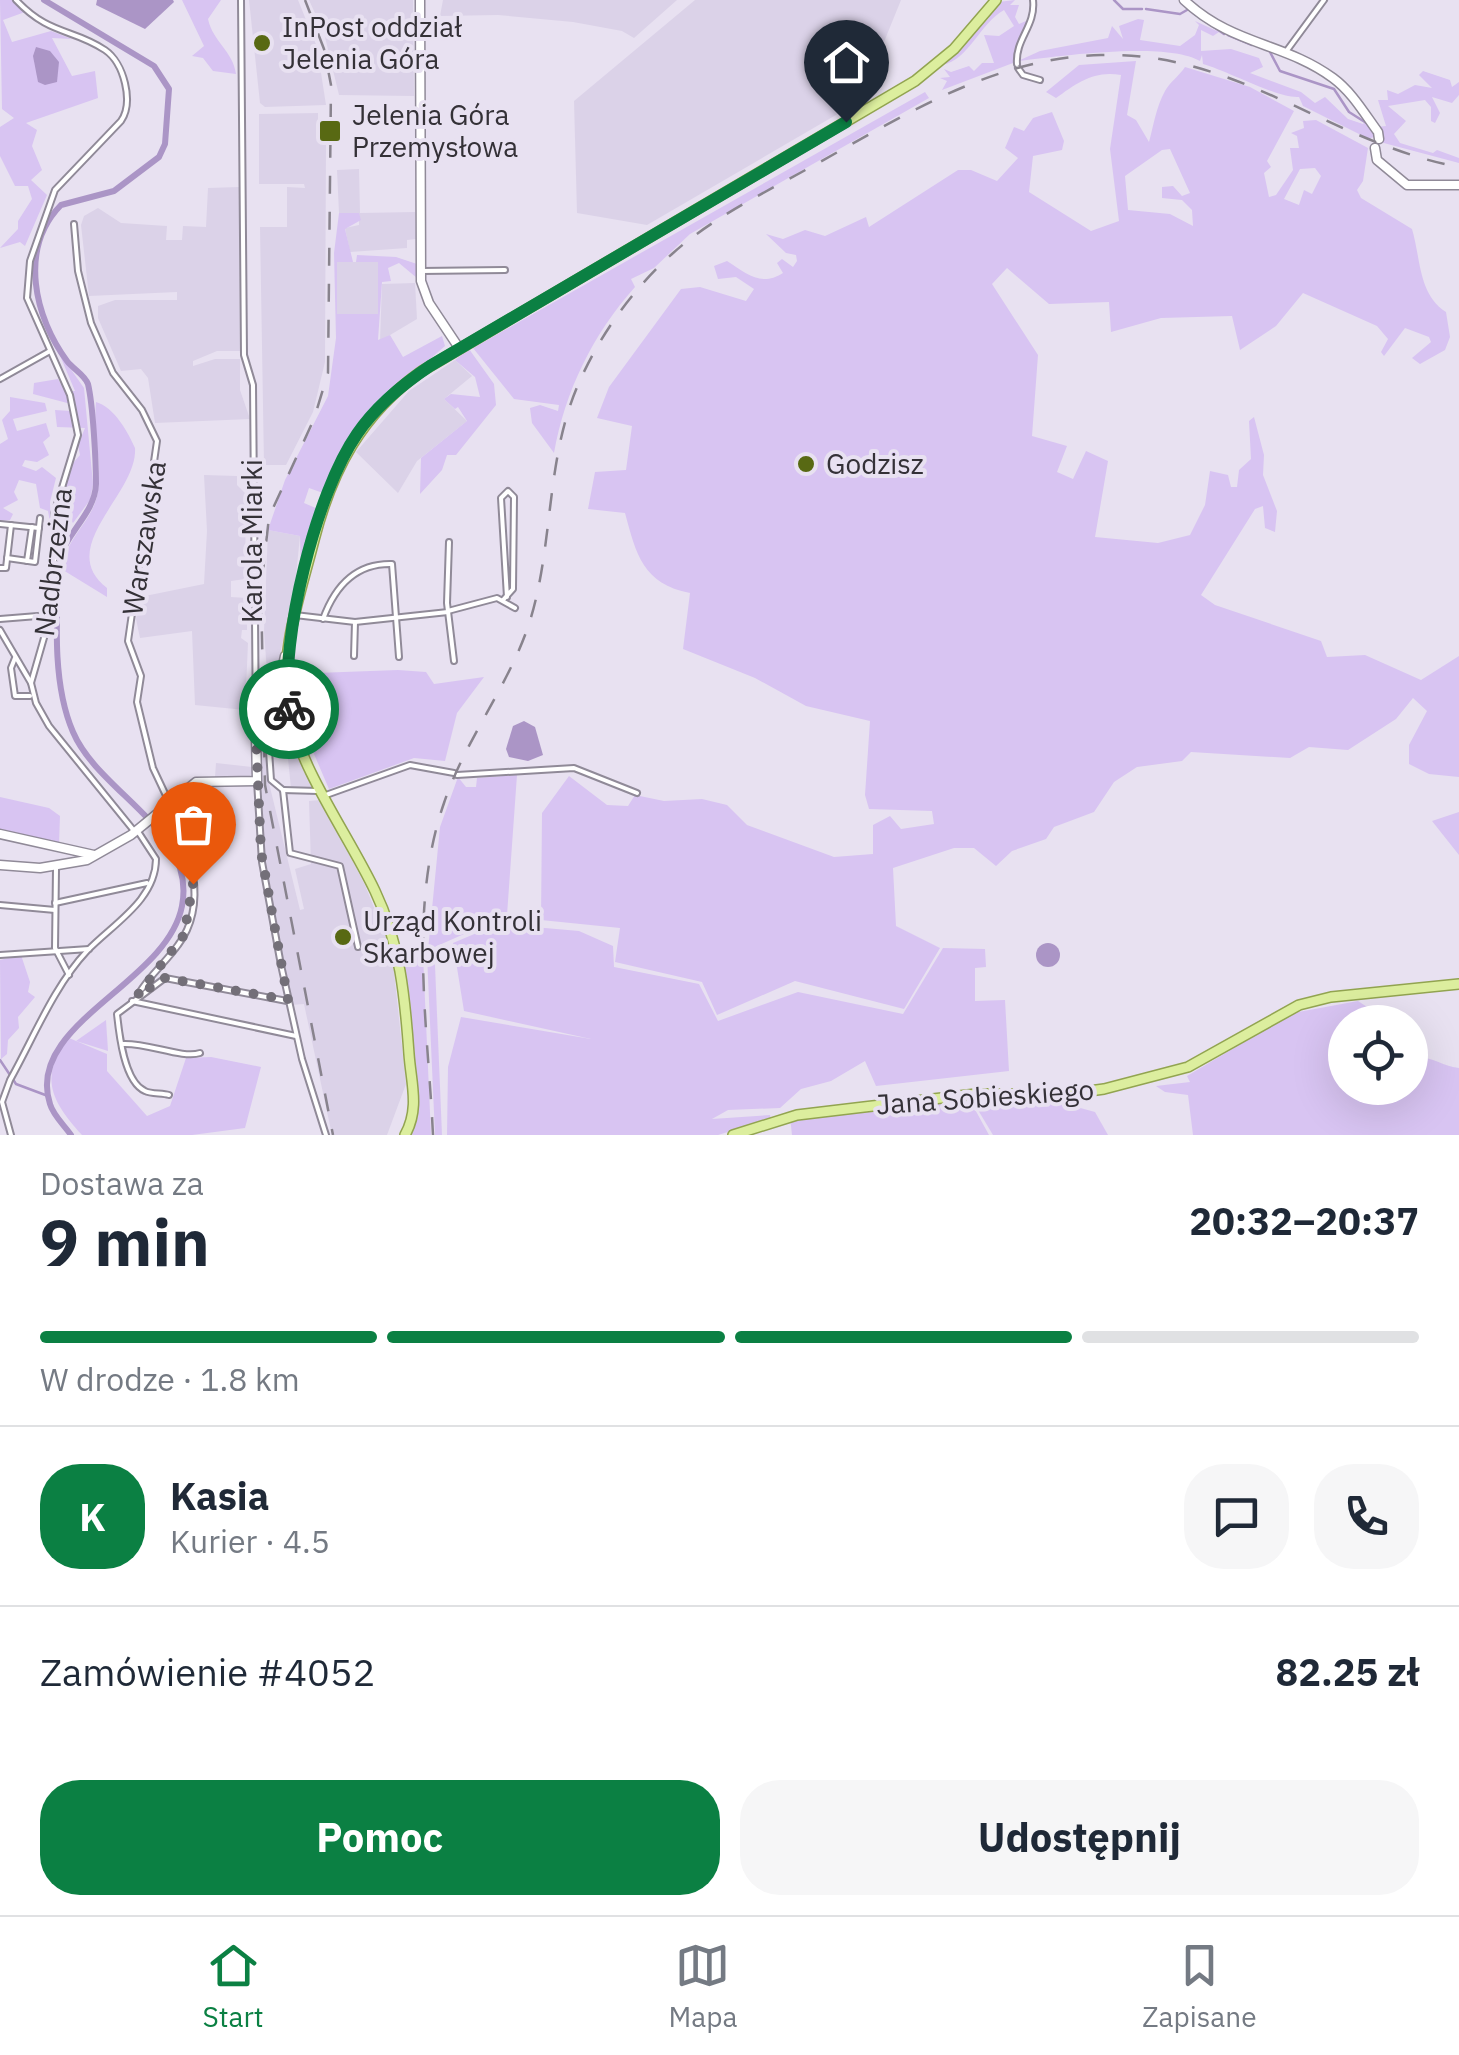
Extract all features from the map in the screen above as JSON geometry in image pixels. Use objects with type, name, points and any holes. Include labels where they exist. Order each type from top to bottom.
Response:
[{"type":"main road","points":[[403,1135],[414,1116],[414,1098],[396,947],[378,896],[324,792],[289,709],[286,692],[287,652],[295,615],[326,497],[349,446],[394,394],[447,355],[919,78],[958,46],[996,0]]},
{"type":"main road","name":"Jana Sobieskiego","points":[[733,1135],[792,1116],[864,1106],[976,1094],[1067,1094],[1104,1089],[1188,1068],[1299,1005],[1331,997],[1459,984]]},
{"type":"street","name":"Nadbrzeżna","points":[[16,0],[40,22],[110,54],[120,68],[127,100],[126,114],[116,128],[52,195],[31,257],[27,298],[73,404],[78,435],[54,514],[52,615],[31,683],[32,695],[49,726],[137,830],[156,859],[150,885]]},
{"type":"street","name":"Karola Miarki","points":[[241,0],[244,355],[253,385],[256,736],[262,862],[296,1036],[326,1135]]},
{"type":"street","points":[[420,0],[421,271],[424,295],[459,348]]},
{"type":"street","points":[[1032,0],[1034,20],[1018,48],[1018,66],[1023,75],[1040,80]]},
{"type":"street","points":[[1184,0],[1217,28],[1285,53],[1340,83],[1378,132],[1377,160],[1409,186],[1459,184]]},
{"type":"street","points":[[1285,53],[1324,0]]},
{"type":"street","name":"Warszawska","points":[[74,224],[78,271],[91,323],[112,373],[137,402],[156,441],[138,594],[128,641],[141,676],[137,702],[155,777],[191,860],[191,916],[178,946],[135,999]]},
{"type":"street","points":[[421,271],[505,270]]},
{"type":"street","points":[[445,330],[449,340],[447,355]]},
{"type":"street","points":[[449,340],[459,348]]},
{"type":"street","points":[[0,379],[50,351]]},
{"type":"street","points":[[295,615],[355,622],[393,619],[505,598],[513,589],[514,496],[508,492],[501,498],[505,598],[515,608]]},
{"type":"street","points":[[8,558],[36,562],[40,518]]},
{"type":"street","points":[[0,524],[40,528]]},
{"type":"street","points":[[0,568],[6,568],[12,525]]},
{"type":"street","points":[[28,560],[32,528]]},
{"type":"street","points":[[450,542],[448,611],[454,662]]},
{"type":"street","points":[[323,619],[347,578],[369,565],[392,564],[393,619],[399,657]]},
{"type":"street","points":[[0,618],[52,615]]},
{"type":"street","points":[[354,656],[355,622]]},
{"type":"street","points":[[0,630],[31,683]]},
{"type":"street","points":[[287,652],[268,734],[270,777],[283,790],[290,853],[340,866],[358,946]]},
{"type":"street","points":[[15,658],[15,696],[32,695]]},
{"type":"street","points":[[271,712],[289,709]]},
{"type":"street","points":[[256,736],[268,734]]},
{"type":"street","points":[[283,790],[324,792],[410,765],[455,774],[574,768],[637,793]]},
{"type":"street","points":[[0,865],[56,866],[98,856],[199,780],[257,782]]},
{"type":"street","points":[[0,834],[98,856]]},
{"type":"street","points":[[56,866],[56,950],[69,975]]},
{"type":"street","points":[[0,905],[55,907],[150,885]]},
{"type":"street","points":[[11,1135],[2,1091],[69,975],[89,949],[137,904],[150,885]]},
{"type":"street","points":[[0,956],[89,949]]},
{"type":"street","points":[[170,1095],[146,1092],[136,1084],[116,1014],[165,978],[288,1000]]},
{"type":"street","points":[[135,999],[296,1036]]},
{"type":"street","points":[[122,1044],[146,1042],[190,1056],[200,1053]]},
{"type":"street","points":[[0,1130],[7,1126]]},
{"type":"shaded area","points":[[0,0],[13,0],[25,12],[3,20],[12,42],[51,31],[72,39],[52,38],[72,76],[95,71],[98,98],[26,123],[37,130],[32,146],[42,170],[31,180],[47,195],[25,246],[20,242],[0,248],[18,229],[18,221],[32,199],[28,186],[15,186],[0,156],[0,127],[14,118],[2,109]]},
{"type":"shaded area","points":[[97,0],[174,2],[145,29],[96,5]]},
{"type":"shaded area","points":[[182,0],[221,0],[208,19],[236,74],[213,71],[203,58],[192,56],[204,46]]},
{"type":"shaded area","points":[[249,0],[298,0],[317,47],[326,105],[265,107],[260,103]]},
{"type":"shaded area","points":[[309,0],[413,0],[414,96],[339,95],[324,33]]},
{"type":"shaded area","points":[[443,0],[677,0],[634,38],[622,31],[573,22],[498,15],[440,16]]},
{"type":"shaded area","points":[[695,0],[901,0],[860,101],[647,225],[577,213],[574,101]]},
{"type":"shaded area","points":[[1015,0],[1010,5],[1019,5],[1015,17],[1019,24],[1033,18],[1013,63],[942,90],[947,81],[940,78],[950,77],[944,69],[951,72],[969,66],[974,71],[982,63],[994,63],[984,35],[999,36],[1014,26],[1004,10],[960,56],[942,65],[988,19],[998,2]]},
{"type":"shaded area","points":[[1144,20],[1140,40],[1180,46],[1195,35],[1199,25],[1195,21],[1219,32],[1213,36],[1201,30],[1201,51],[1231,49],[1259,58],[1263,67],[1250,73],[1301,92],[1315,103],[1325,97],[1348,119],[1363,124],[1367,120],[1378,135],[1369,139],[1303,106],[1299,97],[1279,94],[1203,64],[1202,55],[1200,61],[1184,55],[1138,51],[1018,61],[1040,51],[1108,38],[1112,26],[1123,39],[1119,26]]},
{"type":"shaded area","points":[[36,47],[50,51],[59,62],[57,82],[38,82],[33,56]]},
{"type":"shaded area","points":[[1136,61],[1127,115],[1136,120],[1149,142],[1162,97],[1185,67],[1250,87],[1294,111],[1267,161],[1271,167],[1264,173],[1269,197],[1276,195],[1293,170],[1290,148],[1299,148],[1297,136],[1291,133],[1304,128],[1303,121],[1316,120],[1368,148],[1363,181],[1357,190],[1361,198],[1412,229],[1425,286],[1446,312],[1450,337],[1445,350],[1420,364],[1412,358],[1431,342],[1429,337],[1405,328],[1384,356],[1381,352],[1388,339],[1377,326],[1303,293],[1276,326],[1240,350],[1232,316],[1161,318],[1111,332],[1109,302],[1049,304],[1007,268],[992,284],[1038,355],[1032,436],[1067,446],[1057,472],[1073,479],[1086,451],[1108,461],[1095,537],[1158,543],[1190,535],[1205,505],[1210,471],[1228,475],[1231,487],[1237,487],[1239,470],[1251,459],[1249,421],[1254,417],[1264,455],[1263,475],[1277,511],[1275,532],[1265,528],[1263,506],[1255,509],[1201,595],[1215,605],[1321,641],[1327,657],[1365,655],[1421,680],[1459,656],[1459,777],[1429,774],[1409,764],[1409,745],[1427,711],[1413,698],[1396,719],[1348,750],[1309,747],[1290,758],[1191,752],[1182,761],[1137,767],[1114,782],[1094,812],[1054,827],[1046,839],[1012,851],[996,866],[974,848],[954,848],[893,868],[896,926],[940,948],[904,1009],[795,981],[717,1015],[702,982],[615,962],[620,928],[541,920],[542,813],[569,776],[607,805],[628,806],[635,795],[664,801],[702,799],[727,805],[747,825],[834,857],[873,854],[873,825],[890,816],[901,829],[934,824],[932,811],[869,809],[865,795],[870,721],[806,706],[755,678],[683,649],[690,593],[674,589],[652,575],[638,554],[625,513],[588,509],[595,472],[626,470],[632,426],[597,418],[609,387],[681,289],[700,287],[746,301],[754,289],[736,277],[718,279],[714,266],[727,261],[754,277],[775,277],[783,273],[777,263],[782,259],[793,267],[796,255],[786,253],[766,234],[783,239],[805,230],[825,236],[866,217],[869,227],[958,170],[971,170],[997,181],[1018,158],[1005,148],[1014,127],[1024,131],[1033,118],[1052,112],[1064,141],[1062,150],[1033,156],[1029,192],[1091,231],[1119,221],[1110,149],[1121,75],[1094,76],[1056,98],[1046,92],[1079,65]],"holes":[[[1170,149],[1190,193],[1182,196],[1173,186],[1162,187],[1162,198],[1182,200],[1192,210],[1193,226],[1170,214],[1128,210],[1125,176],[1162,150]],[[1315,168],[1321,176],[1312,194],[1304,190],[1299,205],[1284,199],[1300,169]]]},
{"type":"shaded area","points":[[1423,71],[1450,80],[1452,87],[1459,82],[1459,95],[1452,103],[1432,97],[1440,113],[1435,123],[1425,100],[1388,106],[1406,121],[1394,134],[1400,143],[1433,153],[1437,150],[1459,158],[1459,163],[1380,142],[1383,136],[1377,127],[1386,126],[1378,100],[1388,100],[1387,90],[1398,94],[1415,85],[1432,88],[1419,75]]},
{"type":"shaded area","points":[[925,92],[929,98],[690,234],[654,268],[631,279],[635,287],[606,324],[573,386],[554,453],[532,423],[530,408],[540,405],[558,411],[559,405],[514,399],[473,348]]},
{"type":"shaded area","points":[[318,113],[318,142],[326,143],[325,362],[313,412],[286,465],[264,465],[260,227],[287,227],[287,187],[305,188],[304,184],[259,184],[259,114]]},
{"type":"shaded area","points":[[359,169],[360,213],[415,212],[416,239],[407,240],[407,248],[350,252],[345,228],[359,225],[359,213],[339,213],[337,170]]},
{"type":"shaded area","points":[[239,187],[240,351],[217,351],[193,361],[193,366],[215,359],[240,359],[240,390],[250,419],[155,423],[148,378],[141,369],[121,371],[98,318],[98,306],[115,300],[177,300],[177,292],[89,296],[81,225],[84,216],[98,208],[121,223],[167,226],[166,240],[182,240],[183,226],[206,227],[208,188]]},
{"type":"shaded area","points":[[339,213],[359,213],[361,220],[345,229],[353,262],[337,262],[337,314],[378,314],[378,262],[356,262],[357,255],[396,257],[417,264],[417,278],[399,263],[388,268],[391,281],[382,282],[378,340],[390,335],[403,357],[442,336],[445,346],[368,413],[335,461],[323,493],[309,488],[304,503],[318,509],[301,574],[300,536],[268,530],[285,480],[328,396],[336,338],[334,253]]},
{"type":"shaded area","points":[[337,262],[378,262],[378,314],[337,314]]},
{"type":"shaded area","points":[[415,283],[417,319],[380,341],[382,284]]},
{"type":"shaded area","points":[[469,349],[494,384],[496,405],[456,455],[447,455],[442,470],[420,494],[421,458],[467,421],[458,407],[455,409],[444,399],[451,394],[480,397],[475,377],[455,360]]},
{"type":"shaded area","points":[[58,351],[84,388],[93,484],[90,500],[73,523],[61,507],[68,469],[80,455],[78,445],[85,428],[57,427],[55,410],[71,411],[71,404],[33,394],[34,383],[58,379],[65,391],[75,391]]},
{"type":"shaded area","points":[[455,360],[472,376],[444,399],[467,421],[417,461],[398,493],[356,452],[409,391]]},
{"type":"shaded area","points":[[10,397],[45,403],[47,411],[13,419],[17,431],[46,423],[50,436],[43,442],[49,455],[37,462],[25,460],[22,466],[36,471],[42,467],[56,478],[50,502],[51,528],[48,511],[40,508],[36,484],[19,480],[14,492],[18,500],[3,508],[13,514],[10,520],[0,521],[0,444],[8,439],[2,420],[10,411]]},
{"type":"shaded area","points":[[96,402],[114,415],[135,448],[132,466],[93,538],[89,555],[93,572],[107,588],[107,597],[63,570],[68,548],[91,512],[98,491]]},
{"type":"shaded area","points":[[204,475],[237,476],[237,485],[246,494],[245,579],[231,581],[231,597],[247,598],[247,630],[242,630],[241,638],[248,643],[245,710],[195,705],[192,631],[140,638],[136,619],[140,597],[204,584]]},
{"type":"shaded area","points":[[268,530],[300,536],[294,596],[274,678],[267,673],[264,630]]},
{"type":"shaded area","points":[[426,672],[434,684],[484,677],[457,713],[445,761],[414,758],[329,789],[302,726],[289,674]]},
{"type":"shaded area","points":[[524,721],[535,727],[543,755],[528,761],[509,757],[506,749],[513,726]]},
{"type":"shaded area","points":[[265,724],[268,779],[300,910],[304,909],[295,869],[311,864],[309,801],[321,800],[365,885],[392,953],[406,1084],[387,1135],[332,1135],[304,1004],[291,1005],[264,850],[259,726]]},
{"type":"shaded area","points":[[287,749],[294,749],[314,790],[291,788]]},
{"type":"shaded area","points":[[216,763],[252,767],[252,773],[248,779],[215,777]]},
{"type":"shaded area","points":[[517,775],[507,915],[428,950],[440,827],[458,777],[466,787],[476,787],[477,778]]},
{"type":"shaded area","points":[[0,797],[49,808],[60,816],[59,844],[0,832]]},
{"type":"shaded area","points":[[1459,812],[1459,855],[1432,821]]},
{"type":"shaded area","points":[[498,924],[579,931],[613,946],[614,967],[699,984],[718,1021],[798,992],[903,1014],[943,948],[985,949],[986,967],[975,968],[975,1001],[1005,1000],[1009,1071],[876,1086],[865,1061],[831,1081],[801,1089],[780,1108],[728,1110],[712,1119],[770,1115],[771,1119],[718,1135],[447,1135],[448,1067],[461,1017],[591,1039],[464,1011],[453,943]]},
{"type":"shaded area","points":[[1048,943],[1060,955],[1048,967],[1036,955]]},
{"type":"shaded area","points":[[21,955],[30,982],[28,992],[35,997],[18,1017],[19,1028],[8,1040],[7,1054],[1,1059],[0,960]]},
{"type":"shaded area","points":[[423,955],[431,1135],[406,1135],[418,1113],[404,962]]},
{"type":"shaded area","points":[[427,955],[435,965],[442,1135],[435,1135]]},
{"type":"shaded area","points":[[1328,1007],[1328,1105],[1428,1105],[1428,1058],[1459,1068],[1459,1135],[1193,1135],[1188,1095],[1165,1092],[1156,1086],[1190,1082],[1187,1076],[1293,1013]]},
{"type":"shaded area","points":[[106,1020],[108,1051],[76,1041]]},
{"type":"shaded area","points":[[69,1038],[107,1054],[107,1071],[147,1116],[170,1106],[186,1058],[211,1057],[261,1067],[245,1128],[192,1135],[82,1135],[57,1101],[51,1077],[59,1052]]},
{"type":"shaded area","points":[[953,1096],[972,1104],[989,1135],[792,1135],[790,1117]]},
{"type":"shaded area","points":[[972,1100],[1055,1101],[1095,1112],[1108,1135],[993,1135]]},
{"type":"waterway","points":[[44,0],[154,66],[169,89],[165,144],[159,157],[114,191],[61,205],[39,242],[36,262],[36,283],[47,325],[67,361],[88,384],[94,433],[94,494],[59,559],[58,669],[66,712],[86,754],[161,834],[175,855],[183,879],[182,906],[171,934],[151,959],[76,1027],[58,1050],[48,1076],[50,1104],[71,1135]]},
{"type":"waterway","points":[[1114,0],[1123,9],[1142,9]]},
{"type":"waterway","points":[[1146,9],[1180,14],[1187,10]]},
{"type":"waterway","points":[[1193,13],[1224,34]]},
{"type":"waterway","points":[[1228,35],[1252,45]]},
{"type":"waterway","points":[[1270,52],[1280,71],[1334,89],[1349,112],[1368,124]]},
{"type":"waterway","points":[[0,1060],[16,1084],[48,1096]]},
{"type":"railway","points":[[305,0],[324,49],[331,85],[328,373],[314,419],[269,517],[261,589],[265,785],[333,1135]]},
{"type":"railway","points":[[433,1135],[423,968],[426,884],[433,843],[453,780],[510,670],[529,624],[543,564],[560,443],[578,385],[618,315],[672,254],[738,207],[913,111],[985,79],[1061,59],[1101,55],[1150,58],[1197,67],[1368,139],[1459,167]]},
{"type":"way so far","points":[[193,884],[191,916],[184,935],[137,996],[165,978],[288,1000],[261,852],[256,736],[268,734],[271,712],[289,709]]},
{"type":"place","name":"InPost oddział Jelenia Góra","points":[[262,43]]},
{"type":"place","name":"Jelenia Góra Przemysłowa","points":[[330,131]]},
{"type":"place","name":"Godzisz","points":[[806,464]]},
{"type":"place","name":"Urząd Kontroli Skarbowej","points":[[343,937]]},
{"type":"route","points":[[289,709],[289,639],[322,511],[349,446],[378,409],[430,366],[846,122]]}]
